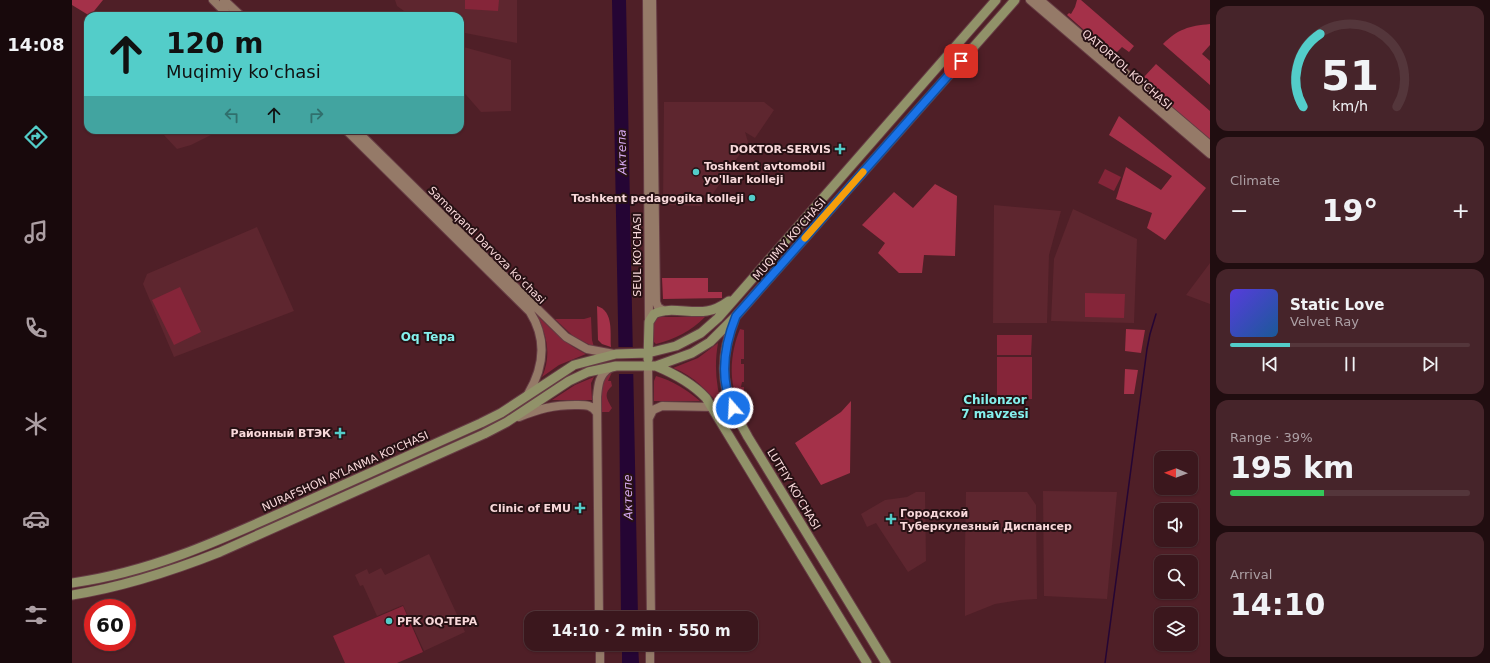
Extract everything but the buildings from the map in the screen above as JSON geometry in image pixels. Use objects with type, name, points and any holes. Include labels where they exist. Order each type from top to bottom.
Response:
[{"type":"main road","points":[[213,0],[225,12]]},
{"type":"main road","points":[[224,0],[237,12]]},
{"type":"main road","name":"SEUL KO'CHASI","points":[[647,0],[648,353],[652,366]]},
{"type":"main road","points":[[652,0],[656,302],[658,307],[664,311]]},
{"type":"main road","name":"MUQIMIY KO'CHASI","points":[[616,354],[648,353],[676,346],[695,337],[718,318],[996,0]]},
{"type":"main road","name":"MUQIMIY KO'CHASI","points":[[616,366],[652,366],[679,359],[703,347],[721,332],[1015,0]]},
{"type":"main road","name":"QATORTOL KO'CHASI","points":[[1030,0],[1112,65]]},
{"type":"main road","name":"QATORTOL KO'CHASI","points":[[1040,0],[1126,77],[1210,145]]},
{"type":"main road","points":[[940,63],[951,72]]},
{"type":"main road","name":"QATORTOL KO'CHASI","points":[[1126,77],[1210,154]]},
{"type":"main road","name":"Samarqand Darvoza koʻchasi","points":[[350,134],[530,312],[541,336],[542,354],[538,375],[528,394]]},
{"type":"main road","name":"Samarqand Darvoza koʻchasi","points":[[360,134],[566,336],[587,349],[616,354]]},
{"type":"main road","points":[[853,163],[857,162],[862,164],[863,173]]},
{"type":"main road","points":[[649,322],[653,315],[664,311],[709,311],[721,306],[737,296]]},
{"type":"main road","name":"LUTFIY KO'CHASI","points":[[736,316],[730,330],[725,354],[725,379],[730,403],[748,437],[884,660]]},
{"type":"main road","name":"NURAFSHON AYLANMA KO'CHASI","points":[[72,584],[142,568],[185,554],[272,517],[492,418],[574,365],[616,354]]},
{"type":"main road","points":[[599,611],[598,384],[601,376],[607,370],[616,366]]},
{"type":"main road","points":[[72,595],[144,578],[189,564],[277,527],[484,434],[507,422],[558,388],[582,375],[595,370],[616,366]]},
{"type":"main road","points":[[650,611],[649,418],[652,366],[667,371],[689,383],[703,395],[712,407],[868,663],[872,656],[877,655],[884,660]]},
{"type":"main road","points":[[507,422],[550,406],[593,404],[597,399]]},
{"type":"main road","points":[[586,405],[594,408],[597,413]]},
{"type":"main road","points":[[649,418],[654,410],[662,406],[712,407]]},
{"type":"main road","points":[[401,459],[406,470]]},
{"type":"main road","points":[[362,477],[367,487]]},
{"type":"main road","points":[[272,517],[277,527]]},
{"type":"main road","points":[[185,554],[184,560],[189,564]]},
{"type":"main road","points":[[96,579],[100,584],[98,590]]},
{"type":"main road","points":[[846,628],[851,630],[856,629],[860,620]]},
{"type":"main road","points":[[600,651],[600,663]]},
{"type":"main road","points":[[650,651],[650,663]]},
{"type":"shaded area","points":[[72,0],[103,0],[93,12],[84,12],[72,5]]},
{"type":"shaded area","points":[[395,0],[517,0],[517,43],[464,33],[464,12],[405,12],[397,6]]},
{"type":"shaded area","points":[[465,0],[499,0],[498,11],[465,9]]},
{"type":"shaded area","points":[[1077,0],[1081,0],[1134,46],[1129,52],[1122,47],[1116,53],[1123,60],[1121,63],[1067,15],[1069,13],[1071,14]]},
{"type":"shaded area","points":[[1210,24],[1210,45],[1202,54],[1210,61],[1210,85],[1163,44],[1184,29]]},
{"type":"shaded area","points":[[464,47],[511,60],[511,111],[481,112],[464,93]]},
{"type":"shaded area","points":[[1156,64],[1210,111],[1210,140],[1135,76],[1138,73],[1144,77]]},
{"type":"shaded area","name":"Toshkent avtomobil yo'llar kolleji","points":[[664,102],[764,102],[774,110],[755,138],[745,132],[748,142],[712,195],[701,195],[701,206],[663,205]]},
{"type":"shaded area","points":[[1119,116],[1206,188],[1165,240],[1147,228],[1152,213],[1116,199],[1126,167],[1161,190],[1172,176],[1109,135]]},
{"type":"shaded area","points":[[163,134],[213,134],[191,145],[177,149]]},
{"type":"shaded area","points":[[1105,169],[1121,177],[1114,191],[1098,183]]},
{"type":"shaded area","points":[[935,184],[957,196],[955,256],[924,255],[922,273],[899,273],[878,253],[885,243],[862,225],[894,192],[913,208]]},
{"type":"shaded area","points":[[994,205],[1061,211],[1049,255],[1047,323],[993,323]]},
{"type":"shaded area","points":[[1073,209],[1137,239],[1134,323],[1051,321],[1054,259]]},
{"type":"shaded area","points":[[257,227],[294,311],[174,357],[143,284],[147,274]]},
{"type":"shaded area","points":[[1210,263],[1210,304],[1186,295]]},
{"type":"shaded area","points":[[662,278],[708,278],[708,292],[722,292],[722,298],[663,299]]},
{"type":"shaded area","points":[[180,287],[201,332],[174,345],[152,300]]},
{"type":"shaded area","points":[[1085,293],[1125,294],[1124,318],[1085,317]]},
{"type":"shaded area","points":[[597,306],[609,317],[611,347],[602,344],[598,340]]},
{"type":"shaded area","points":[[535,313],[565,341],[586,354],[559,365],[542,377],[547,361],[547,344],[543,328]]},
{"type":"shaded area","points":[[591,317],[592,340],[594,347],[573,336],[555,319],[584,319]]},
{"type":"shaded area","points":[[657,317],[705,317],[682,334],[670,340],[656,344],[653,341],[653,322]]},
{"type":"shaded area","points":[[740,329],[744,330],[744,359],[741,359],[741,364],[744,364],[744,382],[742,382],[741,387],[744,387],[744,399],[740,403],[733,386],[732,366],[734,347]]},
{"type":"shaded area","points":[[1126,329],[1145,330],[1141,353],[1125,351]]},
{"type":"shaded area","points":[[997,335],[1032,335],[1031,355],[997,355]]},
{"type":"shaded area","points":[[718,343],[716,376],[723,409],[695,380],[673,368],[698,358]]},
{"type":"shaded area","points":[[997,357],[1032,357],[1032,399],[997,399]]},
{"type":"shaded area","points":[[1125,369],[1138,370],[1134,394],[1124,394]]},
{"type":"shaded area","points":[[612,372],[608,381],[611,381],[612,386],[607,394],[607,399],[612,408],[609,412],[601,412],[602,384],[607,376]]},
{"type":"shaded area","points":[[656,376],[679,386],[700,401],[654,401],[654,381]]},
{"type":"shaded area","points":[[594,377],[591,383],[592,400],[552,400],[575,385]]},
{"type":"shaded area","points":[[851,401],[850,473],[821,485],[795,443],[841,412]]},
{"type":"shaded area","points":[[1043,491],[1117,492],[1107,599],[1044,596]]},
{"type":"shaded area","points":[[916,492],[925,492],[926,561],[908,572],[876,523],[867,527],[861,514],[885,500],[907,497]]},
{"type":"shaded area","points":[[966,492],[1027,492],[1036,505],[1037,599],[995,604],[965,616]]},
{"type":"shaded area","points":[[429,554],[465,632],[424,651],[403,605],[377,616],[363,585],[360,586],[355,575],[367,569],[369,574],[381,568],[385,575]]},
{"type":"shaded area","name":"PFK OQ-TEPA","points":[[403,606],[423,652],[397,663],[345,663],[333,636]]},
{"type":"water","name":"Актепа","points":[[612,0],[626,0],[638,611],[621,611],[619,376]]},
{"type":"water","points":[[622,651],[638,651],[639,663],[622,663]]},
{"type":"pier","points":[[617,347],[634,347],[634,374],[617,374]]},
{"type":"waterway","points":[[1105,663],[1147,349],[1156,314]]},
{"type":"slow traffic","points":[[805,238],[863,172]]},
{"type":"place","name":"DOKTOR-SERVIS","points":[[840,149]]},
{"type":"place","name":"Toshkent avtomobil yo'llar kolleji","points":[[696,172]]},
{"type":"place","name":"Toshkent pedagogika kolleji","points":[[752,198]]},
{"type":"place","name":"Районный ВТЭК","points":[[340,433]]},
{"type":"place","name":"Clinic of EMU","points":[[580,508]]},
{"type":"place","name":"Городской Туберкулезный Диспансер","points":[[891,519]]},
{"type":"place","name":"PFK OQ-TEPA","points":[[389,621]]},
{"type":"district","name":"Oq Tepa","points":[[428,337]]},
{"type":"district","name":"Chilonzor 7 mavzesi","points":[[995,407]]},
{"type":"route","points":[[733,408],[728,397],[725,379],[725,354],[730,330],[736,316],[961,61]]},
{"type":"water label","name":"Актепе","points":[[628,497]]}]
